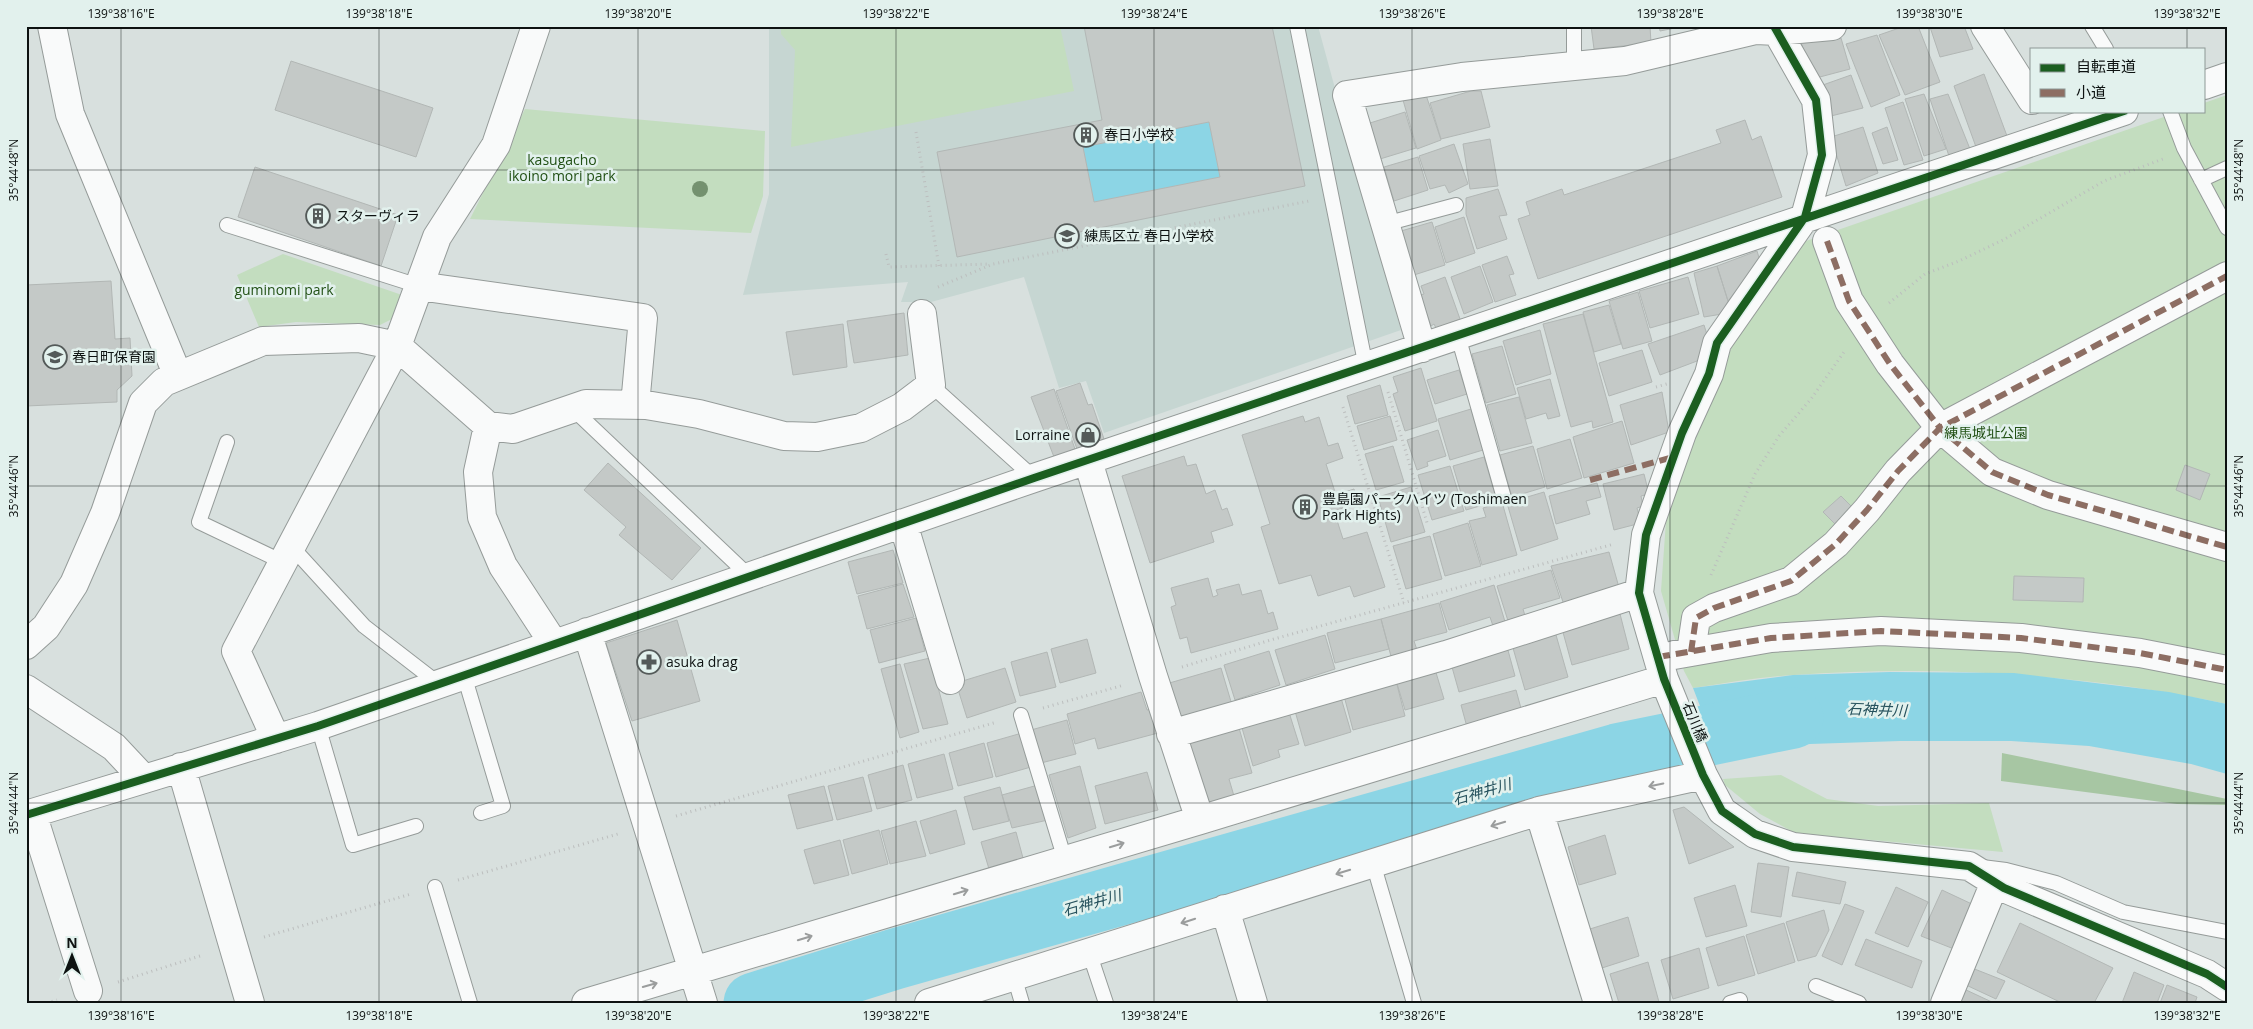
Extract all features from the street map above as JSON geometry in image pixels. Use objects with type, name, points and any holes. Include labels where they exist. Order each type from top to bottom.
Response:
[{"type":"street","points":[[52,26],[70,114],[178,376]]},
{"type":"street","points":[[276,739],[236,651],[397,346],[437,237],[496,146],[536,26]]},
{"type":"street","points":[[1422,348],[1347,95],[1462,77],[1625,61],[1756,30],[1832,26]]},
{"type":"street","points":[[1985,26],[2030,97]]},
{"type":"street","points":[[1171,734],[1446,655],[1639,593],[1646,535],[1682,433],[1709,374],[1717,343],[1805,217],[1822,155],[1816,100],[1776,29]]},
{"type":"street","points":[[2206,84],[2227,77]]},
{"type":"street","points":[[2037,112],[2048,136]]},
{"type":"street","points":[[88,991],[29,814],[318,726],[1034,478],[2121,112]]},
{"type":"street","points":[[1827,241],[1849,300],[1890,364],[1940,428],[1992,472],[2048,495],[2227,547]]},
{"type":"street","points":[[1691,652],[1696,618],[1714,608],[1791,581],[1836,544],[1867,510],[1898,471],[1940,428],[2227,276]]},
{"type":"street","points":[[419,286],[643,318],[635,405]]},
{"type":"street","points":[[26,645],[46,627],[74,584],[105,513],[143,403],[164,382],[263,341],[359,338],[397,346],[488,426],[513,429],[586,404],[646,405],[699,414],[784,436],[817,437],[861,428],[902,407],[931,385],[922,314]]},
{"type":"street","points":[[488,426],[478,472],[482,517],[503,566],[554,644]]},
{"type":"street","points":[[1088,461],[1171,734],[1200,820]]},
{"type":"street","points":[[903,524],[950,680]]},
{"type":"street","name":"石川橋","points":[[1639,593],[1661,668],[1703,775],[1722,811],[1755,834],[1793,847],[1969,866]]},
{"type":"street","points":[[586,1003],[1200,820],[1661,668],[1691,652],[1771,638],[1881,631],[2021,638],[2140,653],[2227,670]]},
{"type":"street","points":[[587,632],[695,972],[703,1003]]},
{"type":"street","points":[[26,689],[114,747],[144,780]]},
{"type":"street","points":[[181,768],[250,1003]]},
{"type":"street","points":[[930,1003],[1539,811],[1703,775]]},
{"type":"street","points":[[1539,811],[1598,1003]]},
{"type":"street","points":[[1969,866],[2004,888],[2207,974],[2227,987]]},
{"type":"street","points":[[1945,1003],[1995,882]]},
{"type":"street","points":[[1225,910],[1253,1003]]},
{"type":"lane","points":[[1297,26],[1332,197],[1373,365]]},
{"type":"lane","points":[[1574,26],[1574,67]]},
{"type":"lane","points":[[2092,26],[2105,48]]},
{"type":"lane","points":[[2170,112],[2184,148],[2227,228]]},
{"type":"lane","points":[[2201,180],[2227,168]]},
{"type":"lane","points":[[1386,224],[1456,205]]},
{"type":"lane","points":[[227,225],[419,286]]},
{"type":"lane","points":[[1458,336],[1504,498]]},
{"type":"lane","points":[[931,385],[1034,478]]},
{"type":"lane","points":[[573,409],[749,576]]},
{"type":"lane","points":[[227,442],[199,522],[287,554],[364,626],[439,684]]},
{"type":"lane","points":[[464,675],[503,806],[480,813]]},
{"type":"lane","points":[[1021,715],[1065,860]]},
{"type":"lane","points":[[318,726],[353,845],[416,826]]},
{"type":"lane","points":[[1373,863],[1414,1003]]},
{"type":"lane","points":[[1969,866],[2006,870],[2056,883],[2123,912],[2227,932]]},
{"type":"lane","points":[[434,887],[470,1003]]},
{"type":"lane","points":[[1089,952],[1106,1003]]},
{"type":"lane","points":[[1014,976],[1022,1003]]},
{"type":"lane","points":[[1816,986],[1859,1003]]},
{"type":"path","points":[[916,132],[939,266]]},
{"type":"path","points":[[886,254],[889,268],[993,264],[1332,197]]},
{"type":"path","points":[[922,314],[920,295],[993,264]]},
{"type":"path","points":[[1373,365],[1428,526]]},
{"type":"path","points":[[1341,400],[1404,603]]},
{"type":"path","points":[[46,1003],[233,945],[647,825],[1274,639],[1646,535]]},
{"type":"shaded area","name":"練馬区立 春日小学校","points":[[769,26],[1318,26],[1401,330],[1104,433],[1086,381],[1059,388],[1024,277],[931,302],[901,302],[908,282],[743,295],[769,194]]},
{"type":"green space","points":[[781,26],[1060,26],[1074,91],[791,147],[795,50],[781,34]]},
{"type":"green space","name":"練馬城址公園","points":[[2227,95],[2227,704],[2120,685],[2011,674],[1957,672],[1902,671],[1794,675],[1693,688],[1684,671],[1661,591],[1666,521],[1696,433],[1735,339],[1806,241],[2178,112],[2206,112],[2206,102]]},
{"type":"green space","name":"kasugacho ikoino mori park","points":[[525,109],[765,131],[763,196],[751,233],[470,219]]},
{"type":"green space","name":"guminomi park","points":[[283,254],[402,295],[394,318],[380,325],[296,322],[259,327],[237,275]]},
{"type":"green space","points":[[2002,753],[2227,799],[2227,805],[2177,804],[2001,781]]},
{"type":"green space","points":[[1781,775],[1827,799],[1878,806],[1989,803],[2003,852],[1795,833],[1760,814],[1725,785],[1723,779]]},
{"type":"water","points":[[1209,122],[1220,177],[1094,202],[1083,147]]},
{"type":"water","points":[[1890,672],[2014,673],[2169,692],[2227,704],[2227,774],[2191,764],[2089,746],[2011,741],[1900,741],[1810,744],[1719,755],[1693,688],[1793,675]]},
{"type":"building","name":"春日小学校","points":[[1084,26],[1272,26],[1305,186],[957,257],[937,152],[1102,120]],"holes":[[[1209,122],[1220,177],[1094,202],[1083,147]]]},
{"type":"building","points":[[1591,26],[1650,26],[1651,43],[1594,49]]},
{"type":"building","points":[[1659,26],[1685,26],[1660,31]]},
{"type":"building","points":[[1905,26],[1918,26],[1940,82],[1905,95],[1879,35]]},
{"type":"building","points":[[1964,26],[1973,49],[1940,57],[1930,27]]},
{"type":"building","points":[[1877,35],[1900,95],[1871,107],[1846,44]]},
{"type":"building","points":[[1841,38],[1850,69],[1816,78],[1801,43]]},
{"type":"building","points":[[291,61],[433,108],[416,157],[275,110]]},
{"type":"building","points":[[1984,74],[2007,136],[1976,147],[1954,86]]},
{"type":"building","points":[[1851,75],[1863,108],[1831,116],[1820,86]]},
{"type":"building","points":[[1471,91],[1481,91],[1490,127],[1441,139],[1430,103]]},
{"type":"building","points":[[1924,94],[1946,149],[1924,156],[1905,99]]},
{"type":"building","points":[[1948,94],[1970,149],[1949,156],[1930,99]]},
{"type":"building","points":[[1426,95],[1441,140],[1417,149],[1403,100]]},
{"type":"building","points":[[1903,102],[1923,160],[1904,165],[1885,108]]},
{"type":"building","points":[[1405,112],[1416,148],[1380,159],[1370,123]]},
{"type":"building","points":[[1745,120],[1752,140],[1761,136],[1782,197],[1538,279],[1518,219],[1530,215],[1526,202],[1562,189],[1564,195],[1721,143],[1716,130]]},
{"type":"building","points":[[1863,127],[1878,173],[1846,186],[1831,137]]},
{"type":"building","points":[[1887,127],[1898,160],[1883,164],[1872,133]]},
{"type":"building","points":[[1490,139],[1498,186],[1470,189],[1463,144]]},
{"type":"building","points":[[1454,144],[1468,184],[1449,193],[1445,185],[1430,189],[1419,156]]},
{"type":"building","points":[[1418,157],[1428,190],[1394,201],[1384,167]]},
{"type":"building","name":"スターヴィラ","points":[[255,167],[398,215],[381,266],[238,217]]},
{"type":"building","points":[[1498,189],[1507,215],[1499,216],[1507,239],[1477,249],[1466,214],[1466,198]]},
{"type":"building","points":[[1464,217],[1475,253],[1446,263],[1435,227]]},
{"type":"building","points":[[1432,222],[1445,265],[1414,275],[1401,231]]},
{"type":"building","points":[[1757,251],[1760,261],[1728,301],[1717,266]]},
{"type":"building","points":[[1507,256],[1514,274],[1509,275],[1516,295],[1495,302],[1482,265]]},
{"type":"building","points":[[1480,266],[1493,302],[1464,314],[1451,277]]},
{"type":"building","points":[[1717,266],[1728,301],[1722,314],[1704,317],[1694,273]]},
{"type":"building","points":[[1445,277],[1460,319],[1436,328],[1434,324],[1431,326],[1420,295],[1424,294],[1421,286]]},
{"type":"building","points":[[1688,277],[1699,314],[1650,328],[1639,291]]},
{"type":"building","points":[[111,281],[115,339],[130,338],[132,376],[117,390],[117,402],[26,406],[26,285]]},
{"type":"building","points":[[1638,292],[1652,341],[1623,349],[1609,301]]},
{"type":"building","points":[[1609,305],[1621,344],[1594,352],[1583,312]]},
{"type":"building","points":[[904,313],[908,355],[854,363],[847,321]]},
{"type":"building","points":[[1583,314],[1613,422],[1593,428],[1592,421],[1571,427],[1543,324]]},
{"type":"building","points":[[843,324],[847,367],[793,375],[786,332]]},
{"type":"building","points":[[1704,325],[1710,344],[1705,358],[1660,375],[1648,344]]},
{"type":"building","points":[[1540,330],[1551,374],[1516,385],[1503,341]]},
{"type":"building","points":[[1502,346],[1516,394],[1486,403],[1472,354]]},
{"type":"building","points":[[1642,350],[1652,382],[1609,396],[1599,363]]},
{"type":"building","points":[[1421,368],[1437,421],[1405,431],[1393,394],[1398,392],[1393,377]]},
{"type":"building","points":[[1459,370],[1467,394],[1435,404],[1427,380]]},
{"type":"building","points":[[1550,379],[1560,416],[1548,419],[1546,413],[1526,419],[1517,388]]},
{"type":"building","points":[[1080,383],[1088,405],[1092,404],[1104,439],[1077,449],[1056,391]]},
{"type":"building","points":[[1380,385],[1388,415],[1355,424],[1347,396]]},
{"type":"building","points":[[1054,389],[1075,449],[1054,457],[1031,397]]},
{"type":"building","points":[[1662,392],[1669,432],[1631,445],[1620,405]]},
{"type":"building","points":[[1519,397],[1532,443],[1500,451],[1487,405]]},
{"type":"building","points":[[1471,409],[1483,450],[1450,460],[1438,419]]},
{"type":"building","name":"豊島園パークハイツ (Toshimaen Park Hights)","points":[[1303,416],[1305,422],[1319,417],[1328,446],[1338,443],[1343,458],[1326,464],[1336,495],[1354,489],[1358,503],[1334,511],[1343,539],[1367,532],[1385,587],[1354,597],[1350,586],[1318,596],[1311,575],[1279,584],[1261,527],[1270,524],[1242,435]]},
{"type":"building","points":[[1390,416],[1397,440],[1364,450],[1357,426]]},
{"type":"building","points":[[1622,421],[1634,463],[1584,478],[1573,437]]},
{"type":"building","points":[[1438,430],[1446,456],[1427,462],[1428,466],[1417,470],[1407,440]]},
{"type":"building","points":[[1570,439],[1582,478],[1547,489],[1537,449]]},
{"type":"building","points":[[1393,446],[1404,482],[1376,490],[1365,454]]},
{"type":"building","points":[[1533,446],[1545,487],[1512,497],[1500,455]]},
{"type":"building","points":[[1184,456],[1187,466],[1196,464],[1206,494],[1215,490],[1222,510],[1227,508],[1233,525],[1211,532],[1214,542],[1150,563],[1122,476]]},
{"type":"building","points":[[1484,457],[1497,501],[1466,510],[1453,466]]},
{"type":"building","points":[[608,463],[701,548],[672,580],[619,535],[626,527],[584,490]]},
{"type":"building","points":[[2185,465],[2210,474],[2200,500],[2176,490]]},
{"type":"building","points":[[1450,466],[1464,511],[1432,520],[1418,475]]},
{"type":"building","points":[[1644,474],[1649,494],[1641,496],[1643,506],[1637,508],[1641,523],[1614,530],[1603,484]]},
{"type":"building","points":[[1597,483],[1601,497],[1586,501],[1590,514],[1556,524],[1549,496]]},
{"type":"building","points":[[1411,487],[1425,532],[1391,542],[1378,497]]},
{"type":"building","points":[[1544,492],[1558,539],[1521,551],[1507,503]]},
{"type":"building","points":[[1841,496],[1856,511],[1839,528],[1823,512]]},
{"type":"building","points":[[1502,502],[1517,555],[1482,565],[1469,521],[1486,517],[1483,508]]},
{"type":"building","points":[[1468,523],[1481,566],[1445,576],[1433,534]]},
{"type":"building","points":[[1430,536],[1442,579],[1406,589],[1393,546]]},
{"type":"building","points":[[893,550],[903,583],[857,594],[848,562]]},
{"type":"building","points":[[1609,552],[1620,591],[1565,608],[1551,566]]},
{"type":"building","points":[[1551,570],[1560,598],[1523,609],[1526,619],[1509,624],[1497,586]]},
{"type":"building","points":[[2014,576],[2084,578],[2083,602],[2013,600]]},
{"type":"building","points":[[1208,578],[1213,597],[1218,595],[1216,590],[1239,584],[1242,595],[1261,590],[1268,614],[1273,612],[1278,629],[1191,653],[1187,637],[1180,639],[1171,607],[1176,605],[1171,588]]},
{"type":"building","points":[[903,584],[914,617],[867,629],[858,596]]},
{"type":"building","points":[[1494,585],[1506,625],[1494,629],[1490,617],[1449,630],[1440,602]]},
{"type":"building","points":[[1439,603],[1447,632],[1414,641],[1418,653],[1392,660],[1381,619]]},
{"type":"building","points":[[1619,610],[1629,649],[1572,665],[1561,625]]},
{"type":"building","points":[[916,618],[925,651],[879,663],[870,630]]},
{"type":"building","points":[[1381,619],[1389,649],[1335,663],[1327,633]]},
{"type":"building","points":[[677,620],[700,701],[632,721],[606,643]]},
{"type":"building","points":[[1554,628],[1568,677],[1525,690],[1511,641]]},
{"type":"building","points":[[1325,635],[1335,669],[1286,685],[1275,650]]},
{"type":"building","points":[[1087,639],[1096,673],[1060,683],[1051,649]]},
{"type":"building","points":[[1506,643],[1515,676],[1459,692],[1450,660]]},
{"type":"building","points":[[1269,651],[1280,685],[1235,700],[1224,665]]},
{"type":"building","points":[[1047,652],[1056,687],[1020,696],[1011,662]]},
{"type":"building","points":[[930,658],[948,724],[923,729],[904,664]]},
{"type":"building","points":[[900,664],[919,732],[900,738],[881,669]]},
{"type":"building","points":[[1434,666],[1444,699],[1405,710],[1395,677]]},
{"type":"building","points":[[1005,668],[1016,702],[967,718],[956,683]]},
{"type":"building","points":[[1221,668],[1232,705],[1175,722],[1166,684]]},
{"type":"building","points":[[1395,677],[1405,716],[1353,730],[1343,692]]},
{"type":"building","points":[[1516,690],[1522,712],[1467,727],[1461,705]]},
{"type":"building","points":[[1339,691],[1351,732],[1305,746],[1293,704]]},
{"type":"building","points":[[1141,692],[1147,710],[1152,709],[1158,733],[1098,749],[1095,738],[1075,744],[1067,714]]},
{"type":"building","points":[[1287,706],[1299,744],[1278,750],[1280,757],[1253,766],[1240,721]]},
{"type":"building","points":[[1067,720],[1076,754],[1041,763],[1031,730]]},
{"type":"building","points":[[1237,721],[1252,773],[1229,779],[1234,796],[1201,806],[1181,739]]},
{"type":"building","points":[[1022,733],[1031,767],[996,777],[987,743]]},
{"type":"building","points":[[984,743],[993,777],[958,786],[949,753]]},
{"type":"building","points":[[944,754],[953,789],[917,798],[908,764]]},
{"type":"building","points":[[903,765],[912,800],[877,809],[868,775]]},
{"type":"building","points":[[1080,766],[1096,828],[1068,838],[1049,775]]},
{"type":"building","points":[[1147,772],[1158,810],[1105,824],[1095,786]]},
{"type":"building","points":[[863,777],[872,811],[837,820],[828,786]]},
{"type":"building","points":[[1038,785],[1048,820],[1012,828],[1002,795]]},
{"type":"building","points":[[824,786],[833,820],[797,829],[788,795]]},
{"type":"building","points":[[1000,787],[1009,821],[973,830],[964,797]]},
{"type":"building","points":[[1684,807],[1734,847],[1689,864],[1673,810]]},
{"type":"building","points":[[956,810],[965,844],[930,854],[920,821]]},
{"type":"building","points":[[916,821],[926,856],[890,864],[881,831]]},
{"type":"building","points":[[879,830],[888,864],[852,874],[843,840]]},
{"type":"building","points":[[1016,832],[1023,858],[989,869],[981,842]]},
{"type":"building","points":[[1605,835],[1616,874],[1579,885],[1568,847]]},
{"type":"building","points":[[840,840],[849,875],[814,884],[804,850]]},
{"type":"building","points":[[1758,863],[1789,867],[1781,917],[1751,912]]},
{"type":"building","points":[[1797,872],[1846,882],[1840,904],[1792,896]]},
{"type":"building","points":[[1735,885],[1747,926],[1706,937],[1694,898]]},
{"type":"building","points":[[1896,887],[1928,902],[1908,947],[1875,933]]},
{"type":"building","points":[[1942,890],[1974,905],[1954,949],[1921,936]]},
{"type":"building","points":[[1845,904],[1864,911],[1842,965],[1822,956]]},
{"type":"building","points":[[1824,910],[1829,930],[1816,956],[1798,961],[1786,922]]},
{"type":"building","points":[[1628,917],[1639,956],[1602,968],[1590,929]]},
{"type":"building","points":[[1784,923],[1795,962],[1758,974],[1746,935]]},
{"type":"building","points":[[2020,923],[2113,968],[2094,1003],[2062,1003],[1997,972]]},
{"type":"building","points":[[1744,936],[1755,975],[1718,986],[1706,948]]},
{"type":"building","points":[[1866,939],[1922,961],[1912,988],[1855,965]]},
{"type":"building","points":[[1699,948],[1709,988],[1673,999],[1661,960]]},
{"type":"building","points":[[1648,962],[1659,1002],[1619,1003],[1610,974]]},
{"type":"building","points":[[1972,968],[2005,981],[1996,999],[1966,985]]},
{"type":"building","points":[[2134,972],[2164,985],[2157,1003],[2122,1003]]},
{"type":"building","points":[[2167,985],[2197,997],[2195,1003],[2160,1003]]},
{"type":"building","points":[[1964,989],[1994,1003],[1958,1003]]},
{"type":"waterway","name":"石神井川","points":[[754,1003],[895,959],[1617,754],[1793,718]]},
{"type":"marked path","points":[[1827,241],[1849,301],[1890,364],[1940,428],[1992,472],[2048,495],[2227,547]]},
{"type":"marked path","points":[[1691,652],[1696,618],[1714,608],[1791,581],[1836,544],[1867,510],[1898,471],[1940,428],[2227,276]]},
{"type":"marked path","points":[[1590,480],[1673,457]]},
{"type":"marked path","points":[[1658,657],[1771,638],[1881,631],[2021,638],[2140,653],[2227,670]]},
{"type":"cycle path","points":[[1774,26],[1816,100],[1822,155],[1805,217],[1717,343],[1709,374],[1682,433],[1646,535],[1639,593],[1664,679],[1703,775],[1722,811],[1755,834],[1793,847],[1969,866],[2004,888],[2207,974],[2227,987]]},
{"type":"cycle path","points":[[26,815],[318,726],[1034,478],[2121,112]]},
{"type":"place","name":"春日小学校","points":[[1086,135]]},
{"type":"place","name":"スターヴィラ","points":[[318,216]]},
{"type":"place","name":"練馬区立 春日小学校","points":[[1067,236]]},
{"type":"place","name":"春日町保育園","points":[[55,357]]},
{"type":"place","name":"Lorraine","points":[[1088,435]]},
{"type":"place","name":"豊島園パークハイツ (Toshimaen Park Hights)","points":[[1305,507]]},
{"type":"place","name":"asuka drag","points":[[649,662]]}]
